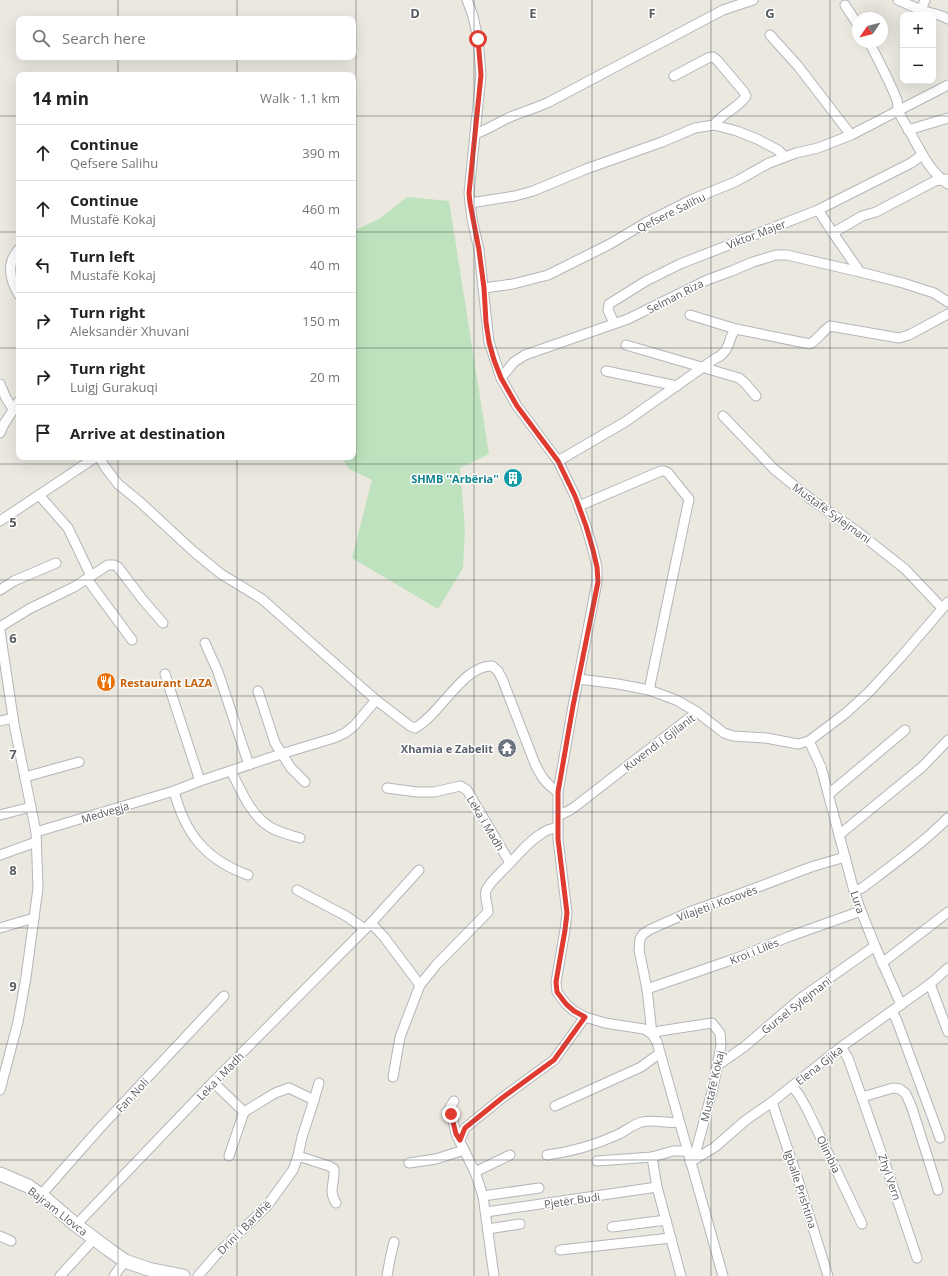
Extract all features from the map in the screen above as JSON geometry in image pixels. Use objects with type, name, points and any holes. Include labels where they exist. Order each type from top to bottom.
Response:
[{"type":"street","points":[[467,0],[473,16],[478,39],[481,75],[470,170],[469,193],[479,250],[489,342],[501,378],[517,406],[558,461],[579,506],[597,567],[598,582],[558,792],[558,828],[567,913],[556,982],[557,992],[566,1004],[574,1011],[585,1017],[605,1023],[644,1030],[652,1034]]},
{"type":"street","points":[[475,134],[484,132],[509,118],[549,102],[723,10],[753,0]]},
{"type":"street","points":[[898,0],[948,19]]},
{"type":"street","points":[[921,10],[925,0]]},
{"type":"street","points":[[845,5],[852,16]]},
{"type":"street","points":[[770,35],[798,66],[851,135]]},
{"type":"street","points":[[871,48],[881,65],[897,101],[898,111],[922,155],[946,181]]},
{"type":"street","points":[[674,76],[708,58],[713,57],[744,92],[746,96],[743,100],[719,118],[714,125]]},
{"type":"street","name":"Qefsere Salihu","points":[[484,288],[513,284],[548,275],[610,244],[647,222],[693,199],[735,182],[784,156],[818,148],[851,135],[948,85]]},
{"type":"street","points":[[908,130],[948,118]]},
{"type":"street","points":[[470,203],[515,196],[533,191],[586,169],[662,142],[695,128],[714,125],[738,131],[757,139],[778,150],[784,156]]},
{"type":"street","name":"Viktor Majer","points":[[614,323],[608,310],[609,304],[646,281],[694,258],[818,210],[911,163],[922,155]]},
{"type":"street","points":[[833,233],[862,216],[876,212],[935,181],[946,181]]},
{"type":"street","points":[[818,210],[860,272]]},
{"type":"street","points":[[16,252],[10,266],[10,276],[16,290]]},
{"type":"street","name":"Selman Riza","points":[[501,378],[514,362],[525,355],[628,319],[707,280],[753,262],[776,255],[787,255],[860,272],[934,293],[948,302]]},
{"type":"street","points":[[690,315],[736,329],[810,344],[830,326],[899,338],[909,335],[948,314]]},
{"type":"street","points":[[558,461],[625,422],[703,368],[724,352],[732,333],[736,329]]},
{"type":"street","points":[[626,345],[739,378],[745,382],[756,396]]},
{"type":"street","points":[[606,371],[677,386]]},
{"type":"street","points":[[0,384],[13,409]]},
{"type":"street","points":[[0,433],[16,405]]},
{"type":"street","name":"Mustafë Sylejmani","points":[[723,416],[775,470],[812,500],[906,568],[945,605]]},
{"type":"street","points":[[0,521],[92,460]]},
{"type":"street","points":[[101,460],[118,484],[140,502],[193,551],[221,574],[262,599],[376,700],[410,726],[415,728],[421,725],[472,672],[485,666],[492,666],[498,671],[503,681],[542,778],[548,785],[558,792]]},
{"type":"street","points":[[579,506],[660,471],[668,473],[689,499],[649,690]]},
{"type":"street","points":[[39,495],[68,528],[89,577],[132,640]]},
{"type":"street","points":[[0,590],[14,581],[56,563]]},
{"type":"street","points":[[0,627],[29,609],[74,587],[108,565],[118,567],[163,623]]},
{"type":"street","points":[[809,741],[846,713],[869,692],[945,605]]},
{"type":"street","points":[[0,631],[13,718],[36,832],[38,888],[26,977],[18,1022],[1,1079],[0,1090]]},
{"type":"street","points":[[205,643],[218,672],[248,765]]},
{"type":"street","points":[[165,674],[200,781]]},
{"type":"street","points":[[579,680],[618,684],[649,690],[676,700],[697,712]]},
{"type":"street","points":[[258,691],[275,743],[291,768],[305,782]]},
{"type":"street","name":"Medvegja","points":[[36,832],[174,791],[281,754],[334,738],[345,733],[354,726],[376,700]]},
{"type":"street","name":"Kuvendi i Gjilanit","points":[[558,816],[572,808],[697,712],[724,733],[733,736],[766,738],[798,744],[809,741]]},
{"type":"street","points":[[0,721],[13,718]]},
{"type":"street","points":[[829,794],[905,730]]},
{"type":"street","points":[[839,834],[922,767],[948,740]]},
{"type":"street","name":"Lura","points":[[809,741],[821,767],[854,892],[882,963],[901,1005]]},
{"type":"street","points":[[25,777],[79,762]]},
{"type":"street","points":[[231,771],[251,807],[263,822],[282,833],[300,838]]},
{"type":"street","name":"Leka i Madh","points":[[387,788],[417,792],[434,792],[460,786],[467,790],[510,863]]},
{"type":"street","points":[[174,791],[178,808],[188,828],[201,846],[216,860],[232,870],[248,875]]},
{"type":"street","points":[[0,815],[31,807]]},
{"type":"street","points":[[854,892],[862,888],[902,857],[948,818]]},
{"type":"street","name":"Leka i Madh","points":[[393,1077],[400,1037],[420,985],[436,964],[488,912],[488,905],[485,896],[486,891],[496,878],[526,846],[551,828],[558,828]]},
{"type":"street","points":[[0,855],[36,842]]},
{"type":"street","name":"Vilajeti i Kosovës","points":[[647,989],[639,950],[640,939],[643,934],[692,911],[811,867],[845,857]]},
{"type":"street","name":"Leka i Madh","points":[[76,1224],[212,1082],[368,926],[419,870]]},
{"type":"street","points":[[297,890],[368,926],[384,937],[420,985]]},
{"type":"street","name":"Kroi i Lilës","points":[[647,989],[724,963],[788,937],[861,911]]},
{"type":"street","points":[[882,963],[948,912]]},
{"type":"street","points":[[0,928],[34,918]]},
{"type":"street","name":"Gursel Sylejmani","points":[[718,1065],[744,1047],[801,998],[875,946]]},
{"type":"street","name":"Elena Gjika","points":[[690,1162],[715,1146],[746,1120],[772,1102],[841,1047],[930,984],[948,968]]},
{"type":"street","points":[[930,984],[948,1032]]},
{"type":"street","points":[[647,989],[652,1034],[657,1042],[723,1276]]},
{"type":"street","name":"Fan Noli","points":[[41,1195],[99,1129],[224,996]]},
{"type":"street","points":[[892,1011],[897,1020],[940,1138]]},
{"type":"street","points":[[460,1140],[465,1128],[502,1098],[554,1060],[585,1017]]},
{"type":"street","name":"Mustafë Kokaj","points":[[652,1034],[660,1031],[712,1023],[720,1033],[722,1045],[718,1065],[696,1151],[690,1162]]},
{"type":"street","name":"Zhyl Vern","points":[[841,1047],[848,1058],[917,1258]]},
{"type":"street","points":[[555,1106],[641,1067],[660,1053]]},
{"type":"street","points":[[212,1082],[244,1112]]},
{"type":"street","name":"Drini i Bardhë","points":[[198,1276],[216,1255],[267,1206],[293,1170],[319,1083]]},
{"type":"street","name":"Olimbia","points":[[792,1086],[807,1109],[862,1224]]},
{"type":"street","points":[[229,1156],[244,1112],[275,1093],[289,1088],[314,1100]]},
{"type":"street","points":[[862,1097],[893,1088],[900,1089],[906,1094],[912,1108],[938,1190]]},
{"type":"street","points":[[454,1101],[450,1107],[456,1134],[475,1172],[483,1196],[494,1276]]},
{"type":"street","name":"Igballe Prishtina","points":[[772,1102],[828,1276]]},
{"type":"street","points":[[546,1155],[570,1151],[618,1134],[643,1122],[679,1122]]},
{"type":"street","points":[[409,1163],[436,1159],[464,1150]]},
{"type":"street","points":[[597,1161],[652,1157],[673,1151],[687,1151]]},
{"type":"street","points":[[475,1172],[510,1155]]},
{"type":"street","points":[[298,1156],[334,1169],[332,1189],[336,1203]]},
{"type":"street","points":[[652,1157],[666,1220],[681,1276]]},
{"type":"street","name":"Bajram Llovca","points":[[0,1174],[28,1186],[41,1195],[125,1261],[147,1272],[183,1276]]},
{"type":"street","name":"Pjetër Budi","points":[[486,1212],[658,1187]]},
{"type":"street","points":[[483,1196],[539,1188]]},
{"type":"street","points":[[612,1228],[666,1220]]},
{"type":"street","points":[[488,1229],[520,1224]]},
{"type":"street","points":[[0,1236],[11,1241]]},
{"type":"street","name":"Bajram Llovca","points":[[60,1276],[94,1238]]},
{"type":"street","points":[[560,1250],[671,1238]]},
{"type":"street","points":[[387,1276],[394,1242]]},
{"type":"street","points":[[114,1276],[125,1261]]},
{"type":"green space","points":[[407,197],[449,201],[489,454],[460,468],[465,530],[463,568],[438,609],[352,558],[372,480],[349,469],[344,460],[356,460],[356,230],[379,219]]},
{"type":"place","name":"SHMB ''Arbëria''","points":[[513,478]]},
{"type":"place","name":"Restaurant LAZA","points":[[106,682]]},
{"type":"place","name":"Xhamia e Zabelit","points":[[507,748]]},
{"type":"route","points":[[451,1114],[456,1134],[460,1140],[465,1128],[502,1098],[554,1060],[585,1017],[574,1011],[566,1004],[557,992],[556,982],[567,913],[558,839],[558,792],[573,706],[598,582],[597,567],[593,550],[575,496],[553,453],[536,433],[517,406],[501,378],[489,342],[482,270],[469,193],[470,170],[481,75],[478,39]]}]
